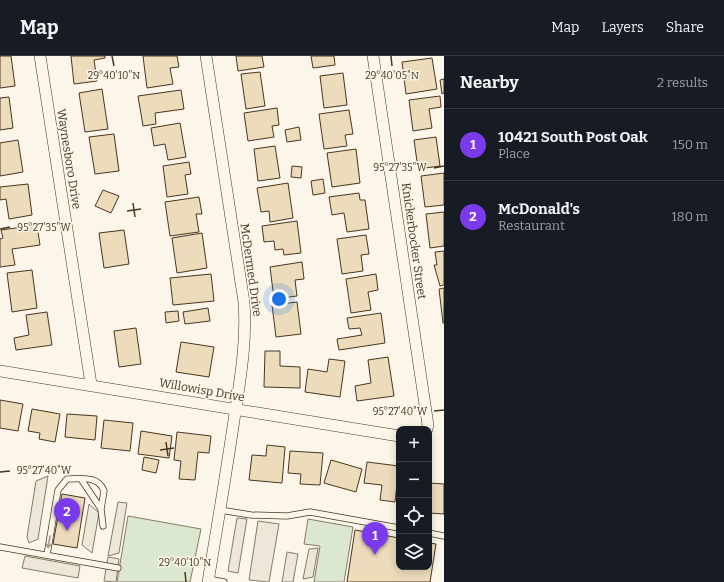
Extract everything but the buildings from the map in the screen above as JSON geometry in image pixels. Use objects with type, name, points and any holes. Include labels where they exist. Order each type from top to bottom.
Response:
[{"type":"street","name":"Waynesboro Drive","points":[[40,56],[91,384]]},
{"type":"street","name":"McDermed Drive","points":[[206,56],[244,302],[246,327],[244,354],[236,409],[208,581]]},
{"type":"street","name":"Knickerbocker Street","points":[[373,56],[428,426]]},
{"type":"street","name":"Willowisp Drive","points":[[0,371],[91,384],[396,436]]},
{"type":"lane","points":[[81,478],[102,509]]},
{"type":"lane","points":[[47,555],[58,490],[67,479],[81,478],[93,480],[102,487],[104,496],[102,509],[103,526]]},
{"type":"lane","points":[[220,510],[251,515],[280,516],[310,512],[396,527]]},
{"type":"lane","points":[[432,534],[444,536]]},
{"type":"lane","points":[[0,547],[118,568]]},
{"type":"lane","points":[[208,581],[224,582]]},
{"type":"green space","points":[[128,516],[201,529],[190,582],[117,582]]},
{"type":"green space","points":[[308,519],[353,527],[344,582],[314,582],[320,546],[304,544]]},
{"type":"shaded area","points":[[48,476],[38,539],[29,543],[27,537],[36,481]]},
{"type":"shaded area","points":[[118,502],[127,503],[119,553],[108,556]]},
{"type":"shaded area","points":[[89,504],[99,513],[92,553],[82,545]]},
{"type":"shaded area","points":[[237,518],[247,519],[238,573],[228,571]]},
{"type":"shaded area","points":[[258,521],[279,524],[269,582],[249,580]]},
{"type":"shaded area","points":[[318,548],[313,577],[303,579],[309,549]]},
{"type":"shaded area","points":[[287,552],[298,554],[293,582],[282,582]]},
{"type":"shaded area","points":[[25,556],[80,566],[78,578],[22,568]]},
{"type":"shaded area","points":[[108,557],[119,559],[116,582],[104,581]]},
{"type":"place","name":"McDonald's","points":[[67,531]]},
{"type":"place","name":"10421 South Post Oak","points":[[375,555]]}]
